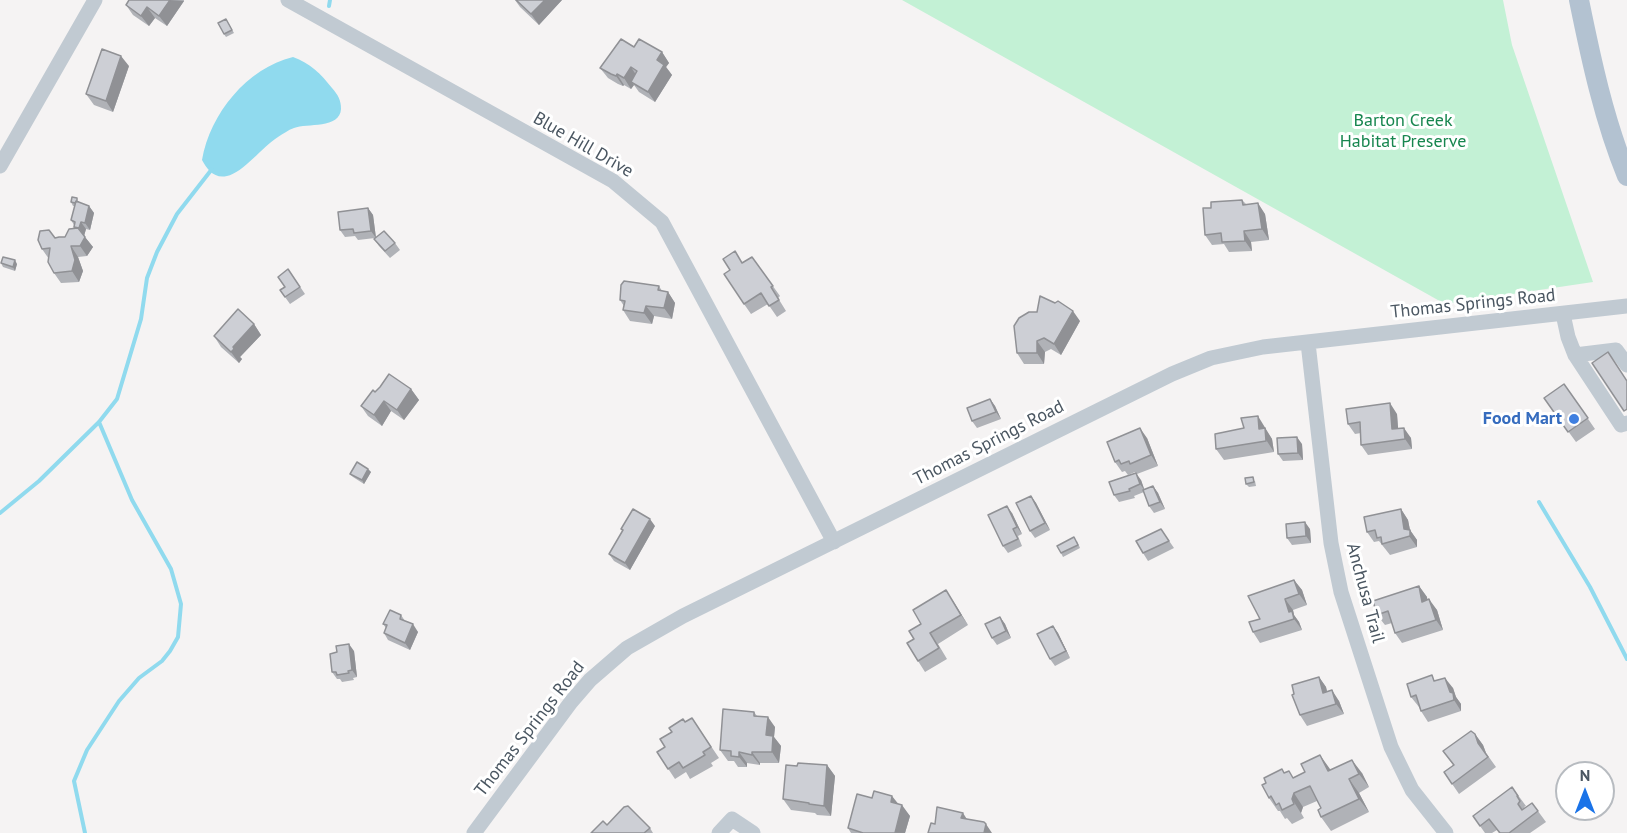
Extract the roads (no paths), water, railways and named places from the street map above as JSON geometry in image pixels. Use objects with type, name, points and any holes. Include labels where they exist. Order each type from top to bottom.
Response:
[{"type":"main road","points":[[1579,0],[1609,123],[1627,176]]},
{"type":"street","points":[[0,166],[95,0]]},
{"type":"street","name":"Blue Hill Drive","points":[[288,0],[613,181],[662,222],[834,542]]},
{"type":"street","name":"Thomas Springs Road","points":[[474,833],[571,702],[606,665],[627,648],[653,632],[1193,364],[1263,346],[1308,343],[1627,306]]},
{"type":"street","points":[[1563,314],[1575,355],[1621,425],[1627,423]]},
{"type":"street","name":"Anchusa Trail","points":[[1308,343],[1331,543],[1341,592],[1394,755],[1412,790],[1446,833]]},
{"type":"street","points":[[1575,355],[1616,350],[1627,365]]},
{"type":"street","points":[[719,833],[732,819],[753,833]]},
{"type":"water","points":[[293,57],[305,62],[324,78],[339,98],[341,109],[339,115],[335,120],[329,122],[288,131],[272,141],[233,174],[222,177],[212,172],[202,160],[206,143],[222,110],[233,95],[260,71]]},
{"type":"waterway","points":[[329,6],[330,0]]},
{"type":"waterway","points":[[0,513],[39,481],[99,422],[117,399],[141,319],[147,278],[157,252],[177,214],[212,169]]},
{"type":"waterway","points":[[85,833],[74,781],[87,750],[119,701],[139,678],[162,661],[170,651],[178,637],[181,604],[171,569],[132,500],[99,422]]},
{"type":"waterway","points":[[1539,502],[1590,587],[1627,659]]},
{"type":"place","name":"Food Mart","points":[[1574,419]]},
{"type":"park label","name":"Barton Creek Habitat Preserve","points":[[1403,131]]}]
